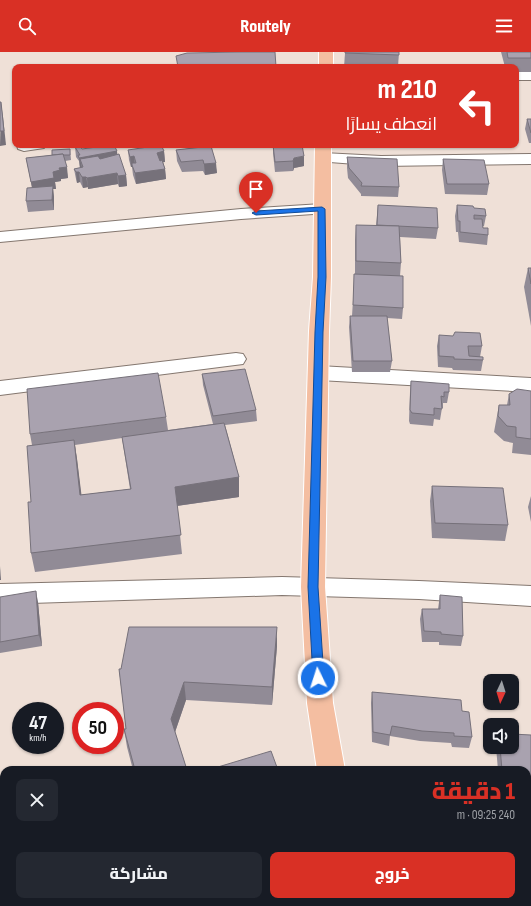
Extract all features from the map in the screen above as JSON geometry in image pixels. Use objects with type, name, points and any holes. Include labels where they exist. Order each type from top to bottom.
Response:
[{"type":"main road","points":[[326,52],[326,64]]},
{"type":"main road","points":[[323,152],[322,277],[313,587],[320,703],[330,766]]},
{"type":"street","points":[[519,76],[531,76]]},
{"type":"street","points":[[323,152],[381,161],[531,159]]},
{"type":"street","points":[[0,237],[241,214],[322,209]]},
{"type":"street","points":[[0,388],[236,359]]},
{"type":"street","points":[[319,373],[531,385]]},
{"type":"street","points":[[0,594],[239,586],[419,590],[531,596]]},
{"type":"building","points":[[275,52],[276,64],[177,64],[176,56],[187,53]]},
{"type":"building","points":[[399,52],[399,55],[345,53]]},
{"type":"building","points":[[507,52],[531,52],[531,58],[508,58]]},
{"type":"building","points":[[1,102],[4,131],[0,131]]},
{"type":"building","points":[[527,119],[531,119],[531,133]]},
{"type":"building","points":[[76,148],[116,148],[117,151],[79,158],[78,155],[80,155]]},
{"type":"building","points":[[141,148],[162,148],[164,151],[157,153],[160,161],[162,160],[165,169],[135,173],[132,165],[132,163],[136,163],[134,156],[130,157],[128,150]]},
{"type":"building","points":[[212,148],[216,163],[204,164],[203,160],[181,162],[176,150]]},
{"type":"building","points":[[273,148],[303,148],[304,156],[294,158],[293,161],[275,162]]},
{"type":"building","points":[[70,149],[70,155],[52,155],[52,150]]},
{"type":"building","points":[[63,154],[67,167],[59,168],[60,170],[53,172],[54,178],[31,182],[26,158]]},
{"type":"building","points":[[119,154],[126,175],[118,176],[117,173],[87,178],[82,177],[79,172],[76,172],[74,169],[83,167],[80,159],[98,156],[100,159]]},
{"type":"building","points":[[347,157],[397,159],[399,187],[361,186],[362,183],[349,168]]},
{"type":"building","points":[[443,159],[484,160],[489,184],[447,184]]},
{"type":"building","points":[[53,186],[52,200],[26,201],[27,188]]},
{"type":"building","points":[[378,205],[437,208],[438,228],[377,225]]},
{"type":"building","points":[[457,205],[473,206],[474,208],[485,209],[486,216],[474,215],[474,219],[482,219],[483,228],[488,228],[488,235],[460,232],[460,221],[458,221]]},
{"type":"building","points":[[356,225],[399,226],[401,263],[356,261]]},
{"type":"building","points":[[528,268],[531,268],[531,284]]},
{"type":"building","points":[[354,274],[403,276],[403,308],[353,305]]},
{"type":"building","points":[[350,316],[387,316],[392,361],[353,361]]},
{"type":"building","points":[[455,332],[480,333],[482,346],[468,346],[469,356],[483,357],[483,360],[454,359],[454,357],[439,356],[439,335],[453,336]]},
{"type":"building","points":[[245,369],[256,410],[213,416],[202,374]]},
{"type":"building","points":[[158,373],[166,417],[30,434],[27,389]]},
{"type":"building","points":[[411,381],[449,384],[449,392],[444,392],[444,397],[441,396],[442,409],[434,408],[434,415],[412,413],[410,410]]},
{"type":"building","points":[[517,389],[531,391],[531,439],[516,437],[516,427],[507,426],[498,416],[499,405],[510,405],[509,394]]},
{"type":"building","points":[[224,423],[239,477],[175,487],[181,535],[31,553],[28,502],[31,502],[27,446],[74,440],[80,495],[131,489],[122,437]]},
{"type":"building","points":[[432,486],[503,488],[508,525],[435,523]]},
{"type":"building","points":[[36,591],[39,635],[0,642],[0,597]]},
{"type":"building","points":[[440,595],[462,597],[463,636],[424,631],[422,609],[440,609]]},
{"type":"building","points":[[129,627],[277,627],[272,687],[184,682],[171,719],[186,766],[134,766],[124,729],[126,729],[124,702],[119,669],[121,669]]},
{"type":"building","points":[[372,692],[461,700],[462,711],[469,712],[472,737],[454,736],[454,733],[422,731],[392,726],[390,735],[373,732]]},
{"type":"building","points":[[519,734],[531,735],[531,766],[502,766],[501,754],[519,754]]},
{"type":"building","points":[[271,751],[277,766],[221,766]]},
{"type":"route","points":[[256,213],[322,209],[322,277],[319,332],[313,587],[318,678]]}]
